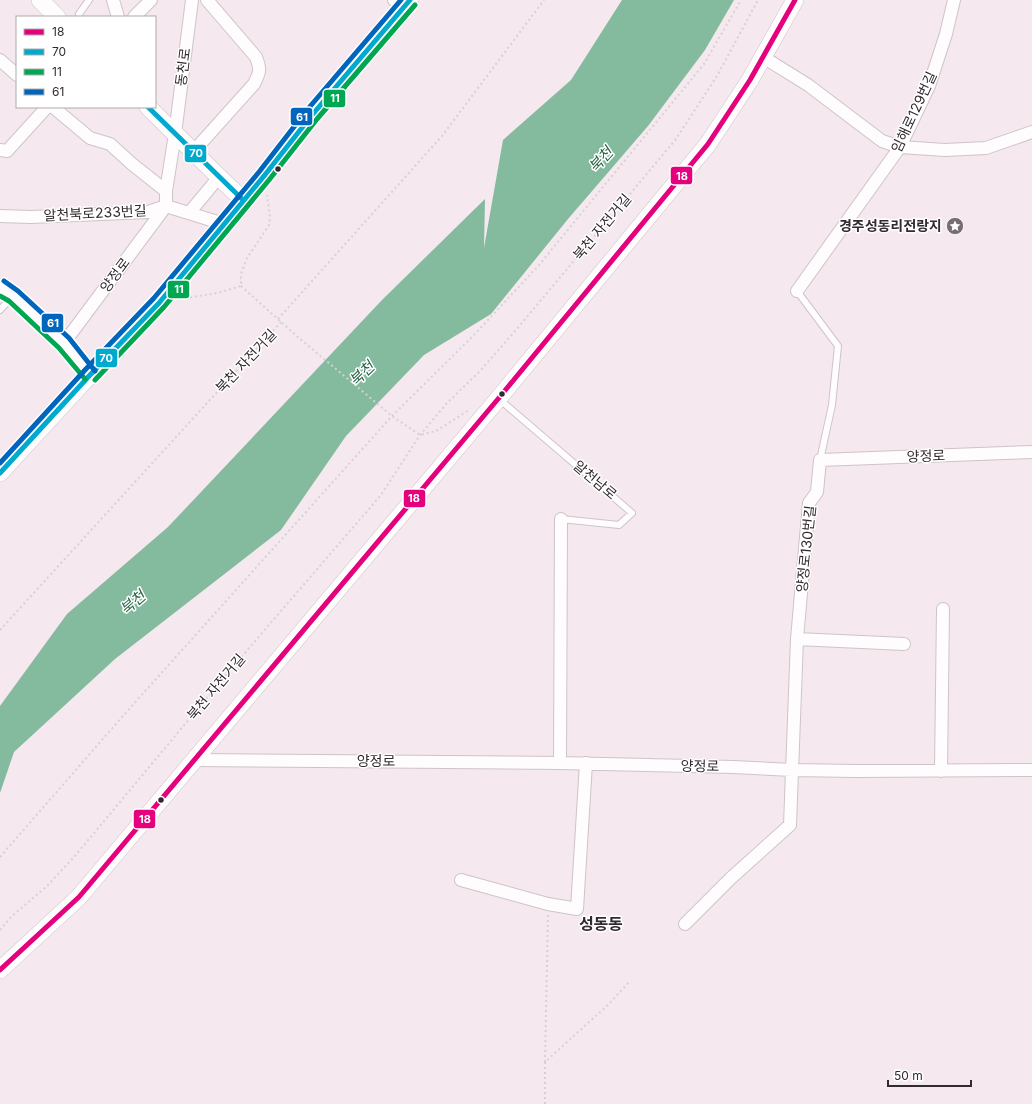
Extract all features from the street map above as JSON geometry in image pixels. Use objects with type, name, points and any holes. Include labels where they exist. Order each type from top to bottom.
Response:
[{"type":"street","points":[[40,0],[56,16]]},
{"type":"street","points":[[113,0],[118,16]]},
{"type":"street","points":[[135,16],[151,0]]},
{"type":"street","name":"동천로","points":[[166,206],[166,191],[175,134],[192,0]]},
{"type":"street","points":[[193,152],[254,84],[259,73],[260,66],[256,57],[207,0]]},
{"type":"street","points":[[0,970],[79,897],[498,399],[708,144],[750,80],[794,0]]},
{"type":"street","name":"임해로129번길","points":[[797,291],[900,147],[929,86],[946,34],[954,0]]},
{"type":"street","points":[[0,473],[90,375],[159,303],[264,176],[312,114],[403,3]]},
{"type":"street","points":[[763,57],[808,85],[882,141],[900,147],[945,150],[986,148],[1032,132]]},
{"type":"street","points":[[0,60],[16,74]]},
{"type":"street","points":[[0,150],[7,151],[46,108]]},
{"type":"street","name":"알천북로233번길","points":[[54,108],[90,138],[110,144],[166,191]]},
{"type":"street","points":[[149,108],[244,200]]},
{"type":"street","points":[[189,213],[219,177]]},
{"type":"street","name":"알천북로233번길","points":[[0,216],[31,217],[148,212],[166,206],[224,224]]},
{"type":"street","name":"양정로","points":[[64,343],[166,206]]},
{"type":"street","points":[[7,291],[64,343],[90,375]]},
{"type":"street","name":"양정로","points":[[820,460],[1032,452]]},
{"type":"street","name":"양정로130번길","points":[[792,770],[797,639],[809,503],[817,492],[820,460]]},
{"type":"street","points":[[560,763],[561,519]]},
{"type":"street","points":[[941,771],[943,609]]},
{"type":"street","points":[[797,639],[904,644]]},
{"type":"street","name":"양정로","points":[[193,760],[586,763],[792,770],[1032,770]]},
{"type":"street","points":[[461,880],[548,904],[577,909],[586,763]]},
{"type":"street","points":[[685,924],[731,878],[790,826],[792,770]]},
{"type":"lane","points":[[79,14],[89,0]]},
{"type":"lane","points":[[0,310],[7,291]]},
{"type":"lane","points":[[797,291],[838,346],[832,405],[820,460]]},
{"type":"lane","name":"알천남로","points":[[498,399],[632,512],[620,525],[561,519]]},
{"type":"path","name":"북천 자전거길","points":[[278,319],[442,136],[544,0]]},
{"type":"path","points":[[0,857],[128,711],[392,416],[473,336],[539,266],[704,64],[741,0]]},
{"type":"path","name":"북천 자전거길","points":[[0,930],[12,916],[46,887],[74,857],[231,668],[381,495],[420,435],[447,403],[480,371],[516,330],[676,139],[717,76],[758,0]]},
{"type":"path","points":[[159,303],[218,293],[241,286],[241,274],[247,258],[269,225],[270,217],[264,176]]},
{"type":"path","name":"북천 자전거길","points":[[241,286],[392,416],[420,435]]},
{"type":"path","name":"북천 자전거길","points":[[0,630],[281,322]]},
{"type":"path","points":[[420,435],[436,431],[469,410]]},
{"type":"path","points":[[545,1104],[544,1067],[548,904]]},
{"type":"path","points":[[545,1062],[630,982]]},
{"type":"water","name":"북천","points":[[622,0],[734,0],[705,50],[648,126],[568,219],[491,314],[424,355],[346,436],[281,530],[115,659],[14,752],[0,793],[0,706],[67,614],[168,527],[382,300],[485,199],[484,248],[503,140],[571,80]]},
{"type":"transit line","name":"61","points":[[0,463],[85,370],[154,298],[259,172],[307,110],[401,0]]},
{"type":"transit line","name":"70","points":[[0,473],[90,375],[159,303],[264,176],[312,115],[410,0]]},
{"type":"transit line","name":"18","points":[[0,970],[79,897],[498,399],[708,144],[750,80],[795,0]]},
{"type":"transit line","name":"11","points":[[95,380],[164,307],[269,180],[317,119],[415,5]]},
{"type":"transit line","name":"70","points":[[149,108],[243,200]]},
{"type":"transit line","name":"61","points":[[4,281],[18,291],[69,338],[95,371]]},
{"type":"transit line","name":"11","points":[[0,296],[9,301],[59,348],[85,379]]},
{"type":"place","name":"경주성동리전랑지","points":[[955,226]]},
{"type":"district","name":"성동동","points":[[601,924]]}]
